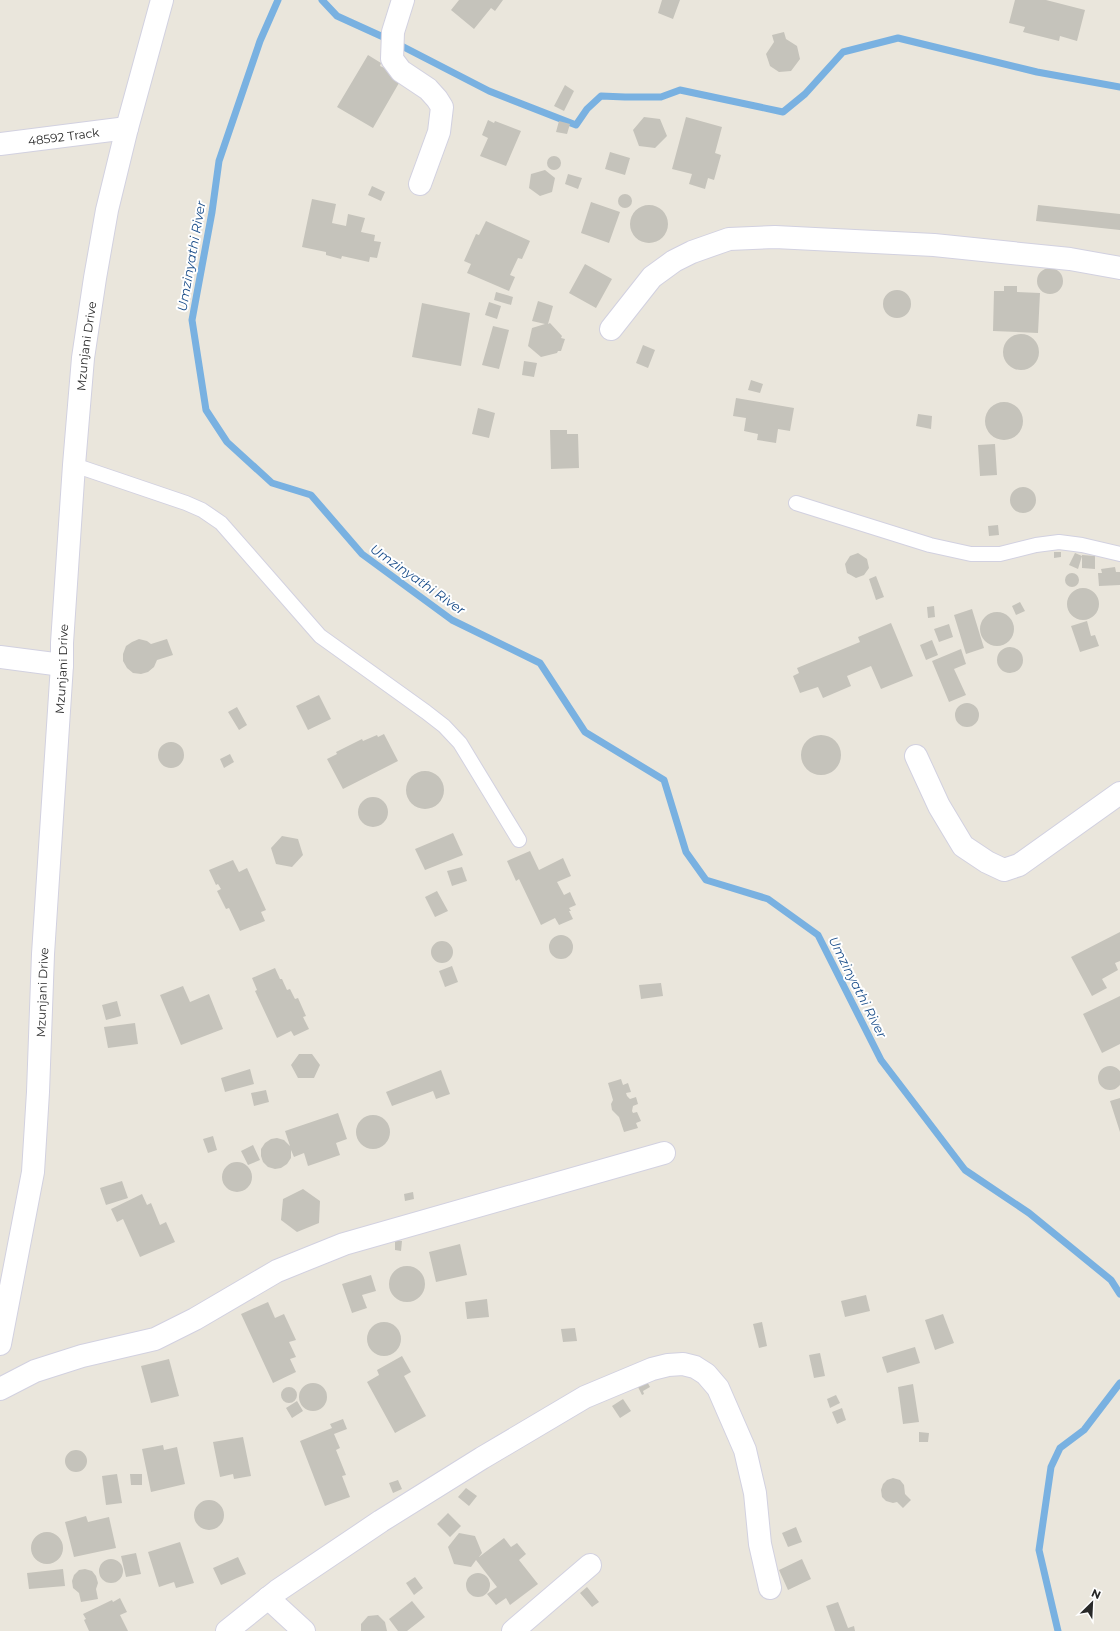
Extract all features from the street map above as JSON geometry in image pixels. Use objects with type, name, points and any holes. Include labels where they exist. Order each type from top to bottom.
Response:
[{"type":"street","name":"Mzunjani Drive","points":[[0,1344],[33,1172],[45,923],[62,665],[62,643],[83,358],[107,210],[127,128],[162,0]]},
{"type":"street","points":[[403,0],[393,32],[392,59],[401,71],[428,89],[442,107],[439,132],[420,184]]},
{"type":"street","name":"48592 Track","points":[[0,144],[127,128]]},
{"type":"street","points":[[612,329],[652,277],[674,261],[692,252],[729,239],[775,237],[934,245],[1070,259],[1120,268]]},
{"type":"street","points":[[0,657],[62,665]]},
{"type":"street","points":[[916,756],[939,806],[963,846],[987,862],[1004,870],[1019,865],[1120,793]]},
{"type":"street","points":[[0,1389],[42,1369],[82,1356],[155,1339],[196,1319],[277,1271],[344,1244],[664,1153]]},
{"type":"street","points":[[227,1631],[268,1598],[381,1521],[482,1458],[585,1397],[652,1369],[668,1365],[683,1364],[695,1367],[706,1374],[718,1388],[745,1450],[755,1493],[760,1544],[770,1588]]},
{"type":"street","points":[[513,1631],[590,1565]]},
{"type":"street","points":[[268,1598],[304,1631]]},
{"type":"lane","points":[[74,465],[186,502],[202,510],[221,523],[320,636],[426,712],[444,726],[460,743],[519,840]]},
{"type":"lane","points":[[796,503],[930,545],[971,554],[1000,554],[1036,545],[1059,542],[1082,545],[1120,554]]},
{"type":"building","points":[[459,0],[503,0],[495,11],[491,8],[474,29],[451,10]]},
{"type":"building","points":[[662,0],[680,0],[673,19],[658,13]]},
{"type":"building","points":[[1015,0],[1046,0],[1085,10],[1077,41],[1060,36],[1059,41],[1023,32],[1025,27],[1009,23]]},
{"type":"building","points":[[784,32],[786,39],[797,46],[800,59],[791,71],[779,72],[770,66],[766,54],[774,42],[772,35]]},
{"type":"building","points":[[368,55],[381,63],[380,66],[403,76],[373,128],[337,107]]},
{"type":"building","points":[[565,85],[574,91],[564,111],[554,106]]},
{"type":"building","points":[[644,117],[660,119],[667,136],[655,148],[639,146],[633,130]]},
{"type":"building","points":[[686,117],[722,127],[715,153],[721,155],[714,180],[708,178],[705,189],[689,184],[692,174],[672,169]]},
{"type":"building","points":[[488,120],[494,123],[495,121],[521,131],[506,166],[480,156],[488,138],[482,135]]},
{"type":"building","points":[[559,121],[570,124],[567,134],[556,132]]},
{"type":"building","points":[[610,152],[630,158],[625,175],[605,169]]},
{"type":"building","points":[[551,156],[557,156],[561,160],[561,166],[557,170],[551,170],[547,166],[547,160]]},
{"type":"building","points":[[545,170],[555,178],[552,192],[540,196],[529,188],[531,174]]},
{"type":"building","points":[[568,174],[582,178],[578,189],[565,184]]},
{"type":"building","points":[[372,186],[385,192],[381,201],[368,195]]},
{"type":"building","points":[[622,194],[628,194],[632,198],[632,204],[628,208],[622,208],[618,204],[618,198]]},
{"type":"building","points":[[312,199],[336,204],[332,223],[346,226],[348,214],[365,218],[361,232],[375,235],[374,241],[381,242],[377,258],[370,257],[369,262],[342,256],[341,259],[326,255],[326,252],[302,247]]},
{"type":"building","points":[[591,202],[620,212],[609,243],[581,233]]},
{"type":"building","points":[[649,205],[659,208],[665,214],[668,224],[665,234],[659,240],[649,243],[639,240],[633,234],[630,224],[633,214],[639,208]]},
{"type":"building","points":[[1038,205],[1120,214],[1120,230],[1036,221]]},
{"type":"building","points":[[486,221],[530,241],[522,259],[518,258],[510,275],[515,277],[509,291],[467,273],[471,264],[464,261],[476,234],[479,235]]},
{"type":"building","points":[[585,264],[612,279],[596,308],[569,293]]},
{"type":"building","points":[[1050,268],[1059,272],[1063,281],[1059,290],[1050,294],[1041,290],[1037,281],[1041,272]]},
{"type":"building","points":[[1004,286],[1017,286],[1017,292],[1040,293],[1038,333],[993,331],[994,291],[1004,291]]},
{"type":"building","points":[[897,290],[907,294],[911,304],[907,314],[897,318],[887,314],[883,304],[887,294]]},
{"type":"building","points":[[496,292],[513,297],[511,305],[494,300]]},
{"type":"building","points":[[538,301],[553,306],[548,324],[550,323],[562,336],[561,338],[565,339],[561,351],[541,357],[528,346],[532,328],[545,324],[532,321]]},
{"type":"building","points":[[489,302],[501,306],[497,319],[485,315]]},
{"type":"building","points":[[422,303],[470,313],[461,366],[412,357]]},
{"type":"building","points":[[493,326],[509,330],[499,369],[482,365]]},
{"type":"building","points":[[1021,334],[1031,337],[1036,342],[1039,352],[1036,362],[1031,367],[1021,370],[1011,367],[1006,362],[1003,352],[1006,342],[1011,337]]},
{"type":"building","points":[[643,345],[655,350],[648,368],[636,363]]},
{"type":"building","points":[[524,361],[537,363],[534,377],[522,375]]},
{"type":"building","points":[[751,380],[763,384],[760,393],[748,390]]},
{"type":"building","points":[[736,398],[794,408],[790,431],[778,429],[776,443],[757,440],[758,434],[744,431],[746,418],[733,416]]},
{"type":"building","points":[[1004,402],[1014,405],[1020,411],[1023,421],[1020,431],[1014,437],[1004,440],[994,437],[988,431],[985,421],[988,411],[994,405]]},
{"type":"building","points":[[478,408],[495,413],[489,438],[472,434]]},
{"type":"building","points":[[918,414],[932,416],[931,429],[916,426]]},
{"type":"building","points":[[550,430],[567,430],[567,434],[578,434],[579,468],[551,469]]},
{"type":"building","points":[[995,444],[997,475],[980,476],[978,445]]},
{"type":"building","points":[[1023,487],[1033,490],[1036,500],[1033,510],[1023,513],[1013,510],[1010,500],[1013,490]]},
{"type":"building","points":[[998,525],[999,535],[989,536],[988,526]]},
{"type":"building","points":[[1054,552],[1061,552],[1061,557],[1054,558]]},
{"type":"building","points":[[858,553],[867,559],[869,568],[864,575],[856,578],[847,573],[845,564],[850,556]]},
{"type":"building","points":[[1075,553],[1082,556],[1078,569],[1069,565]]},
{"type":"building","points":[[1082,555],[1095,556],[1095,569],[1082,568]]},
{"type":"building","points":[[1115,567],[1116,572],[1120,572],[1120,585],[1099,586],[1098,573],[1102,573],[1101,569]]},
{"type":"building","points":[[1069,573],[1075,573],[1079,577],[1079,583],[1075,587],[1069,587],[1065,583],[1065,577]]},
{"type":"building","points":[[876,576],[884,597],[876,600],[869,579]]},
{"type":"building","points":[[1083,588],[1094,593],[1099,604],[1094,615],[1083,620],[1072,615],[1067,604],[1072,593]]},
{"type":"building","points":[[1020,602],[1025,611],[1016,615],[1012,606]]},
{"type":"building","points":[[934,606],[935,617],[928,618],[927,607]]},
{"type":"building","points":[[972,609],[984,648],[966,654],[954,615]]},
{"type":"building","points":[[994,612],[1000,612],[1004,613],[1011,619],[1014,629],[1013,636],[1007,643],[1000,646],[994,646],[990,645],[983,639],[980,632],[980,626],[981,622],[987,615]]},
{"type":"building","points":[[1087,621],[1091,636],[1095,635],[1099,646],[1080,652],[1071,626]]},
{"type":"building","points":[[891,623],[913,676],[881,689],[871,666],[847,676],[851,686],[823,698],[818,687],[800,693],[793,676],[799,673],[797,668],[860,642],[858,637]]},
{"type":"building","points":[[949,624],[953,637],[939,642],[934,629]]},
{"type":"building","points":[[139,639],[147,641],[151,644],[167,639],[173,655],[157,660],[154,667],[148,672],[141,674],[133,673],[127,668],[123,661],[123,654],[126,646]]},
{"type":"building","points":[[932,640],[938,655],[926,660],[920,645]]},
{"type":"building","points":[[1010,647],[1019,651],[1023,660],[1019,669],[1010,673],[1001,669],[997,660],[1001,651]]},
{"type":"building","points":[[961,649],[966,664],[954,669],[966,695],[949,702],[932,661]]},
{"type":"building","points":[[319,695],[331,719],[308,730],[296,706]]},
{"type":"building","points":[[967,703],[975,707],[979,715],[975,723],[967,727],[959,723],[955,715],[959,707]]},
{"type":"building","points":[[237,707],[247,725],[239,730],[228,712]]},
{"type":"building","points":[[384,734],[398,761],[343,789],[327,759],[337,754],[336,752],[362,739],[363,741],[377,735],[378,737]]},
{"type":"building","points":[[821,735],[829,737],[835,741],[839,747],[841,755],[839,763],[835,769],[829,773],[821,775],[813,773],[807,769],[803,763],[801,755],[803,747],[807,741],[813,737]]},
{"type":"building","points":[[171,742],[180,746],[184,755],[180,764],[171,768],[162,764],[158,755],[162,746]]},
{"type":"building","points":[[230,754],[234,762],[224,768],[220,759]]},
{"type":"building","points":[[425,771],[438,777],[444,790],[438,803],[425,809],[412,803],[406,790],[412,777]]},
{"type":"building","points":[[373,797],[384,801],[388,812],[384,823],[373,827],[362,823],[358,812],[362,801]]},
{"type":"building","points":[[453,833],[463,855],[425,870],[415,849]]},
{"type":"building","points":[[282,836],[298,839],[303,855],[292,867],[276,864],[271,848]]},
{"type":"building","points":[[530,851],[539,870],[563,858],[571,876],[557,882],[564,895],[570,892],[576,905],[569,908],[573,919],[559,925],[555,918],[541,925],[519,879],[516,881],[507,861]]},
{"type":"building","points":[[233,860],[239,872],[247,868],[266,910],[261,912],[265,921],[240,931],[229,908],[226,909],[217,891],[221,889],[218,884],[216,885],[209,870]]},
{"type":"building","points":[[462,867],[467,881],[452,886],[447,871]]},
{"type":"building","points":[[437,891],[448,911],[435,917],[425,897]]},
{"type":"building","points":[[1120,932],[1120,961],[1115,963],[1118,970],[1102,979],[1107,988],[1092,996],[1071,957]]},
{"type":"building","points":[[561,935],[570,938],[573,947],[570,956],[561,959],[552,956],[549,947],[552,938]]},
{"type":"building","points":[[442,941],[450,944],[453,952],[450,960],[442,963],[434,960],[431,952],[434,944]]},
{"type":"building","points":[[452,966],[458,982],[445,987],[439,971]]},
{"type":"building","points":[[275,968],[287,990],[290,989],[295,999],[298,998],[306,1016],[303,1017],[309,1029],[294,1036],[291,1031],[277,1038],[255,991],[257,990],[252,978]]},
{"type":"building","points":[[661,983],[663,996],[641,999],[639,985]]},
{"type":"building","points":[[183,986],[190,1002],[209,994],[223,1029],[181,1045],[160,995]]},
{"type":"building","points":[[1120,996],[1120,1044],[1102,1053],[1083,1014]]},
{"type":"building","points":[[117,1001],[121,1016],[106,1020],[102,1005]]},
{"type":"building","points":[[135,1023],[138,1044],[108,1048],[104,1027]]},
{"type":"building","points":[[299,1054],[312,1054],[320,1065],[314,1078],[298,1078],[291,1065]]},
{"type":"building","points":[[1110,1066],[1118,1070],[1122,1078],[1118,1086],[1110,1090],[1102,1086],[1098,1078],[1102,1070]]},
{"type":"building","points":[[250,1069],[254,1084],[225,1092],[221,1078]]},
{"type":"building","points":[[441,1070],[450,1094],[436,1099],[433,1091],[392,1106],[386,1092]]},
{"type":"building","points":[[621,1079],[623,1085],[628,1083],[631,1092],[626,1093],[627,1096],[630,1099],[636,1097],[638,1104],[633,1106],[632,1111],[633,1113],[637,1112],[641,1121],[636,1123],[638,1128],[624,1132],[619,1117],[612,1110],[611,1104],[613,1100],[608,1083]]},
{"type":"building","points":[[266,1090],[269,1102],[254,1106],[251,1093]]},
{"type":"building","points":[[1120,1098],[1120,1132],[1110,1101]]},
{"type":"building","points":[[338,1113],[347,1139],[336,1143],[340,1155],[308,1166],[304,1153],[294,1157],[291,1150],[291,1158],[287,1164],[281,1168],[275,1169],[268,1167],[263,1162],[261,1149],[265,1143],[271,1139],[277,1138],[284,1140],[290,1146],[285,1131]]},
{"type":"building","points":[[373,1115],[385,1120],[390,1132],[385,1144],[373,1149],[361,1144],[356,1132],[361,1120]]},
{"type":"building","points":[[213,1136],[217,1150],[208,1153],[203,1139]]},
{"type":"building","points":[[253,1145],[260,1160],[248,1165],[241,1151]]},
{"type":"building","points":[[237,1162],[248,1166],[252,1177],[248,1188],[237,1192],[226,1188],[222,1177],[226,1166]]},
{"type":"building","points":[[122,1181],[128,1198],[106,1205],[100,1188]]},
{"type":"building","points":[[303,1189],[320,1201],[319,1223],[297,1232],[281,1220],[283,1199]]},
{"type":"building","points":[[413,1192],[414,1199],[405,1201],[404,1194]]},
{"type":"building","points":[[142,1194],[147,1205],[151,1203],[160,1225],[166,1222],[175,1242],[140,1257],[123,1219],[117,1222],[111,1209]]},
{"type":"building","points":[[395,1240],[402,1241],[401,1251],[395,1250]]},
{"type":"building","points":[[460,1244],[467,1275],[436,1282],[429,1252]]},
{"type":"building","points":[[411,1266],[420,1271],[424,1277],[424,1291],[420,1297],[411,1302],[403,1302],[394,1297],[390,1291],[389,1280],[394,1271],[400,1267]]},
{"type":"building","points":[[371,1275],[376,1291],[362,1295],[367,1308],[352,1313],[342,1284]]},
{"type":"building","points":[[866,1295],[870,1311],[845,1317],[841,1301]]},
{"type":"building","points":[[487,1299],[489,1317],[467,1319],[465,1302]]},
{"type":"building","points":[[268,1302],[275,1318],[284,1314],[296,1340],[289,1342],[296,1357],[290,1359],[296,1372],[273,1383],[241,1314]]},
{"type":"building","points":[[943,1314],[954,1343],[935,1350],[925,1320]]},
{"type":"building","points":[[387,1322],[394,1324],[399,1329],[401,1339],[399,1349],[394,1354],[381,1356],[374,1354],[369,1349],[367,1336],[369,1329],[374,1324]]},
{"type":"building","points":[[762,1322],[767,1346],[759,1348],[753,1324]]},
{"type":"building","points":[[575,1328],[577,1341],[563,1342],[561,1329]]},
{"type":"building","points":[[915,1347],[920,1363],[887,1373],[882,1357]]},
{"type":"building","points":[[820,1353],[825,1376],[814,1378],[809,1355]]},
{"type":"building","points":[[402,1356],[411,1372],[404,1376],[426,1416],[395,1433],[367,1382],[379,1375],[377,1370]]},
{"type":"building","points":[[169,1359],[179,1396],[151,1403],[141,1366]]},
{"type":"building","points":[[645,1378],[650,1387],[643,1391],[644,1394],[642,1395],[636,1383]]},
{"type":"building","points":[[313,1383],[323,1387],[327,1397],[323,1407],[313,1411],[303,1407],[299,1397],[303,1387]]},
{"type":"building","points":[[913,1384],[919,1422],[903,1424],[898,1387]]},
{"type":"building","points":[[289,1387],[295,1389],[297,1395],[295,1401],[289,1403],[283,1401],[281,1395],[283,1389]]},
{"type":"building","points":[[836,1395],[840,1403],[830,1408],[827,1399]]},
{"type":"building","points":[[623,1399],[631,1411],[620,1418],[612,1406]]},
{"type":"building","points":[[297,1401],[303,1411],[292,1418],[286,1408]]},
{"type":"building","points":[[842,1408],[846,1420],[837,1424],[832,1412]]},
{"type":"building","points":[[343,1419],[347,1429],[334,1434],[340,1448],[336,1450],[346,1475],[342,1476],[350,1497],[325,1506],[300,1441],[332,1428],[330,1424]]},
{"type":"building","points":[[919,1432],[929,1433],[928,1442],[919,1442]]},
{"type":"building","points":[[243,1437],[251,1476],[234,1479],[233,1474],[220,1477],[213,1442]]},
{"type":"building","points":[[163,1445],[164,1450],[177,1447],[185,1484],[151,1492],[142,1449]]},
{"type":"building","points":[[76,1450],[84,1453],[87,1461],[84,1469],[76,1472],[68,1469],[65,1461],[68,1453]]},
{"type":"building","points":[[117,1474],[122,1503],[106,1505],[102,1476]]},
{"type":"building","points":[[130,1474],[142,1474],[142,1485],[131,1485]]},
{"type":"building","points":[[893,1478],[900,1480],[904,1485],[905,1494],[911,1500],[903,1508],[897,1502],[893,1503],[886,1501],[882,1497],[881,1490],[883,1484],[887,1480]]},
{"type":"building","points":[[398,1480],[402,1489],[393,1493],[389,1483]]},
{"type":"building","points":[[466,1488],[477,1496],[469,1506],[458,1497]]},
{"type":"building","points":[[209,1500],[215,1501],[223,1509],[223,1521],[215,1529],[209,1530],[203,1529],[195,1521],[194,1515],[195,1509],[203,1501]]},
{"type":"building","points":[[448,1513],[461,1526],[450,1537],[437,1524]]},
{"type":"building","points":[[86,1516],[88,1522],[109,1517],[116,1548],[74,1557],[65,1522]]},
{"type":"building","points":[[796,1527],[802,1542],[788,1547],[782,1533]]},
{"type":"building","points":[[47,1532],[56,1535],[60,1539],[63,1548],[60,1557],[56,1561],[47,1564],[38,1561],[34,1557],[31,1548],[34,1539],[38,1535]]},
{"type":"building","points":[[459,1533],[475,1536],[482,1553],[479,1557],[504,1538],[511,1547],[517,1543],[526,1554],[519,1560],[538,1584],[510,1605],[506,1598],[496,1605],[487,1594],[497,1587],[476,1560],[471,1567],[454,1564],[448,1547]]},
{"type":"building","points":[[180,1542],[194,1583],[176,1588],[174,1582],[159,1587],[148,1552]]},
{"type":"building","points":[[136,1553],[141,1574],[126,1577],[121,1556]]},
{"type":"building","points":[[238,1557],[246,1574],[221,1585],[213,1568]]},
{"type":"building","points":[[111,1559],[119,1563],[123,1571],[119,1579],[111,1583],[103,1579],[99,1571],[103,1563]]},
{"type":"building","points":[[802,1559],[811,1579],[788,1590],[779,1570]]},
{"type":"building","points":[[63,1569],[65,1586],[29,1589],[27,1573]]},
{"type":"building","points":[[85,1569],[92,1571],[96,1576],[98,1583],[96,1589],[98,1599],[81,1602],[79,1593],[73,1588],[72,1581],[74,1575],[79,1570]]},
{"type":"building","points":[[478,1573],[486,1577],[490,1585],[486,1593],[478,1597],[470,1593],[466,1585],[470,1577]]},
{"type":"building","points":[[415,1577],[423,1588],[414,1595],[406,1583]]},
{"type":"building","points":[[587,1587],[599,1602],[592,1607],[580,1593]]},
{"type":"building","points":[[120,1598],[127,1612],[120,1615],[128,1631],[89,1631],[83,1614],[112,1600],[113,1602]]},
{"type":"building","points":[[412,1601],[425,1617],[407,1631],[398,1631],[389,1619]]},
{"type":"building","points":[[838,1602],[848,1628],[854,1626],[855,1631],[835,1631],[826,1606]]},
{"type":"building","points":[[378,1615],[385,1622],[387,1631],[361,1631],[361,1624],[368,1616]]},
{"type":"waterway","name":"Umzinyathi River","points":[[278,0],[260,41],[219,161],[212,212],[192,320],[206,410],[227,442],[272,483],[311,495],[362,554],[452,620],[540,663],[585,732],[664,780],[686,852],[706,880],[768,899],[818,935],[881,1060],[965,1170],[1029,1213],[1111,1280],[1120,1294]]},
{"type":"waterway","points":[[322,0],[337,16],[392,41],[489,91],[576,125],[587,109],[601,96],[661,97],[680,90],[783,112],[805,94],[843,52],[898,38],[1037,72],[1120,87]]},
{"type":"waterway","name":"Umzinyathi River","points":[[1058,1631],[1039,1550],[1051,1467],[1060,1448],[1084,1430],[1120,1383]]}]
